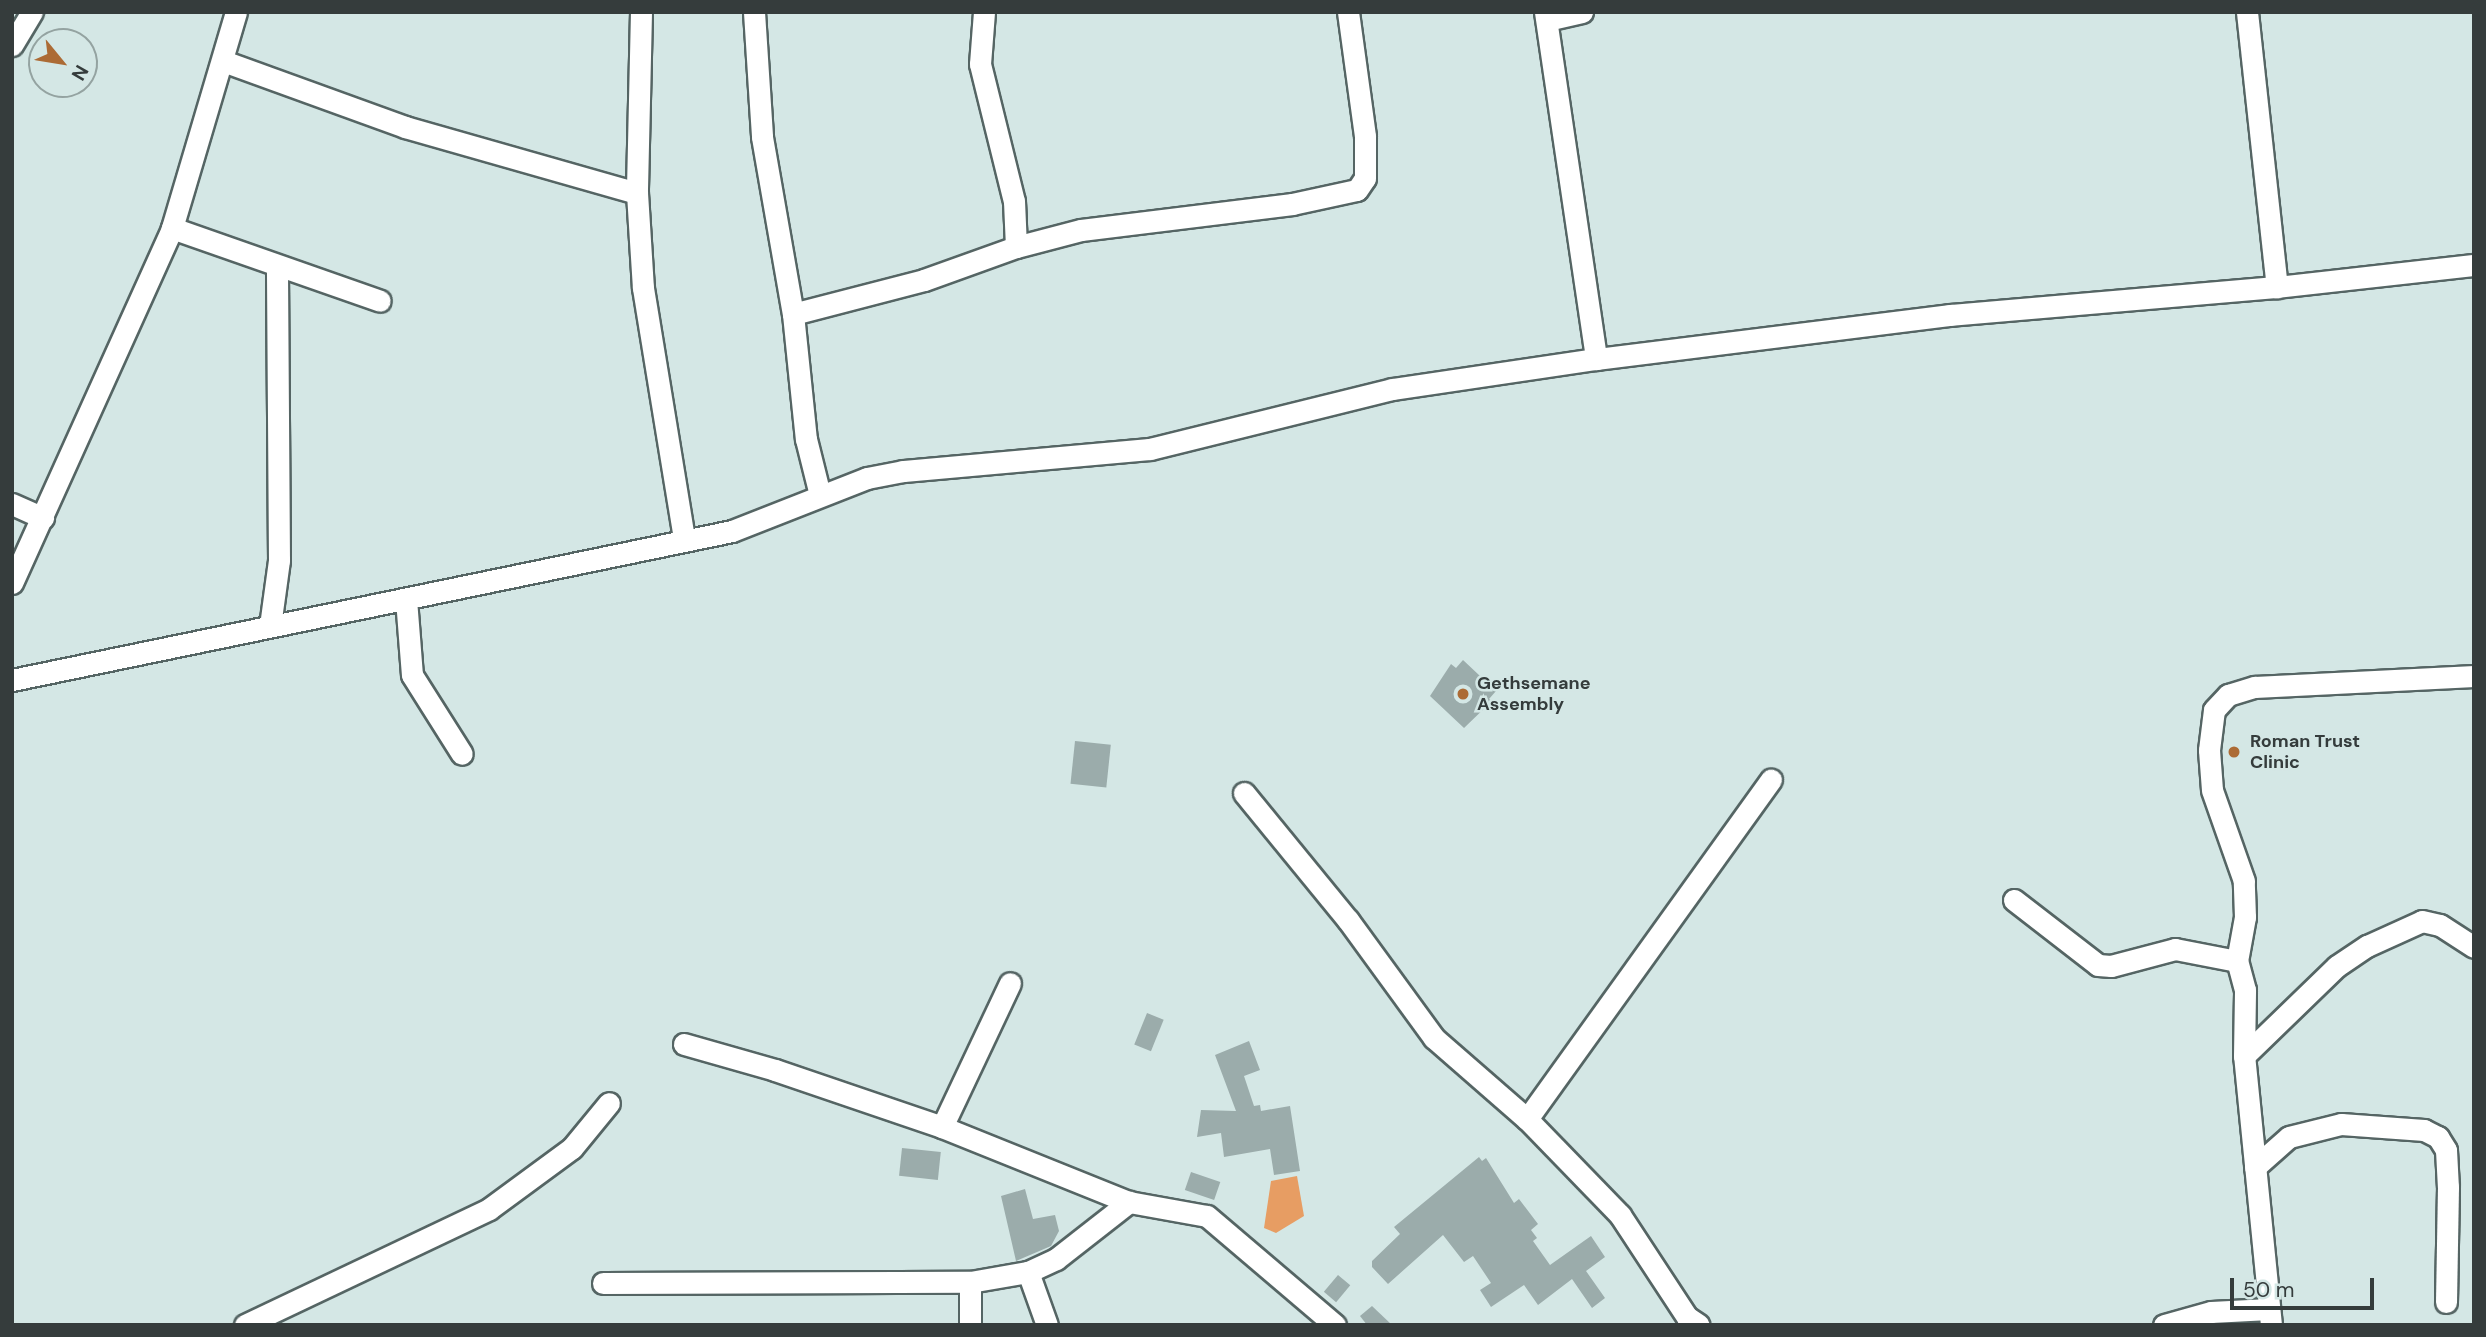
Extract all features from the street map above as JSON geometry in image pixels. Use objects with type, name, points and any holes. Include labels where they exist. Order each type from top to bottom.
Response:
[{"type":"street","points":[[12,45],[32,12]]},
{"type":"street","points":[[12,583],[172,228],[236,12]]},
{"type":"street","points":[[640,12],[637,193],[655,379],[684,538]]},
{"type":"street","points":[[754,12],[762,137],[793,314],[803,413],[820,495]]},
{"type":"street","points":[[984,12],[980,64],[1014,201],[1016,247]]},
{"type":"street","points":[[793,314],[924,280],[1016,247],[1081,230],[1292,204],[1357,190],[1365,178],[1365,136],[1349,12]]},
{"type":"street","points":[[1582,12],[1546,16],[1596,359]]},
{"type":"street","points":[[2247,12],[2277,287]]},
{"type":"street","points":[[223,61],[405,127],[637,193]]},
{"type":"street","points":[[172,228],[380,301]]},
{"type":"street","points":[[12,680],[684,538],[732,531],[820,495],[903,471],[1150,449],[1392,389],[1596,359],[1950,315],[2277,287],[2474,265]]},
{"type":"street","points":[[270,626],[279,560],[277,267]]},
{"type":"street","points":[[12,504],[43,518]]},
{"type":"street","points":[[406,598],[411,675],[462,754]]},
{"type":"street","points":[[2164,1325],[2211,1312],[2270,1317],[2244,1056],[2245,990],[2237,961],[2245,917],[2244,881],[2213,790],[2208,750],[2218,702],[2228,695],[2255,687],[2474,676]]},
{"type":"street","points":[[1527,1119],[1771,779]]},
{"type":"street","points":[[1244,793],[1348,920],[1434,1038],[1527,1119],[1620,1215],[1686,1322]]},
{"type":"street","points":[[2014,900],[2098,965],[2111,967],[2175,949],[2237,961]]},
{"type":"street","points":[[2244,1056],[2323,979],[2367,946],[2421,921],[2440,926],[2474,947]]},
{"type":"street","points":[[942,1127],[1010,983]]},
{"type":"street","points":[[684,1045],[786,1073],[942,1127],[1129,1202],[1194,1212],[1218,1222],[1335,1325]]},
{"type":"street","points":[[245,1325],[489,1209],[572,1148],[609,1103]]},
{"type":"street","points":[[2255,1167],[2289,1137],[2341,1124],[2424,1130],[2438,1137],[2446,1150],[2447,1162],[2446,1303]]},
{"type":"street","points":[[603,1283],[970,1282],[1028,1272],[1078,1244],[1129,1202]]},
{"type":"street","points":[[1028,1272],[1047,1325]]},
{"type":"street","points":[[970,1282],[970,1325]]},
{"type":"shaded area","points":[[1297,1176],[1304,1216],[1276,1233],[1264,1228],[1271,1181]]},
{"type":"building","name":"Gethsemane Assembly","points":[[1463,660],[1496,691],[1489,699],[1492,701],[1464,728],[1430,696],[1451,664],[1456,668]]},
{"type":"building","points":[[1075,741],[1111,745],[1106,788],[1071,784]]},
{"type":"building","points":[[1147,1013],[1164,1020],[1151,1051],[1134,1045]]},
{"type":"building","points":[[1249,1041],[1260,1070],[1244,1076],[1254,1106],[1260,1105],[1261,1111],[1290,1106],[1300,1171],[1274,1175],[1270,1149],[1224,1157],[1221,1133],[1197,1137],[1201,1110],[1236,1111],[1215,1055]]},
{"type":"building","points":[[902,1148],[941,1152],[938,1180],[899,1176]]},
{"type":"building","points":[[1479,1157],[1482,1161],[1486,1158],[1514,1203],[1519,1199],[1538,1224],[1531,1230],[1537,1238],[1533,1241],[1550,1265],[1591,1236],[1605,1257],[1586,1271],[1605,1298],[1592,1308],[1572,1279],[1538,1305],[1524,1285],[1491,1307],[1480,1290],[1491,1283],[1473,1256],[1464,1262],[1443,1235],[1388,1284],[1372,1267],[1372,1261],[1400,1234],[1394,1227]]},
{"type":"building","points":[[1191,1172],[1220,1182],[1214,1200],[1185,1190]]},
{"type":"building","points":[[1025,1189],[1033,1219],[1055,1215],[1059,1231],[1051,1246],[1016,1261],[1001,1196]]},
{"type":"building","points":[[1338,1275],[1350,1285],[1336,1302],[1324,1292]]},
{"type":"building","points":[[1372,1306],[1392,1325],[1367,1325],[1360,1316]]},
{"type":"place","name":"Gethsemane Assembly","points":[[1463,694]]},
{"type":"place","name":"Roman Trust Clinic","points":[[2234,752]]}]
